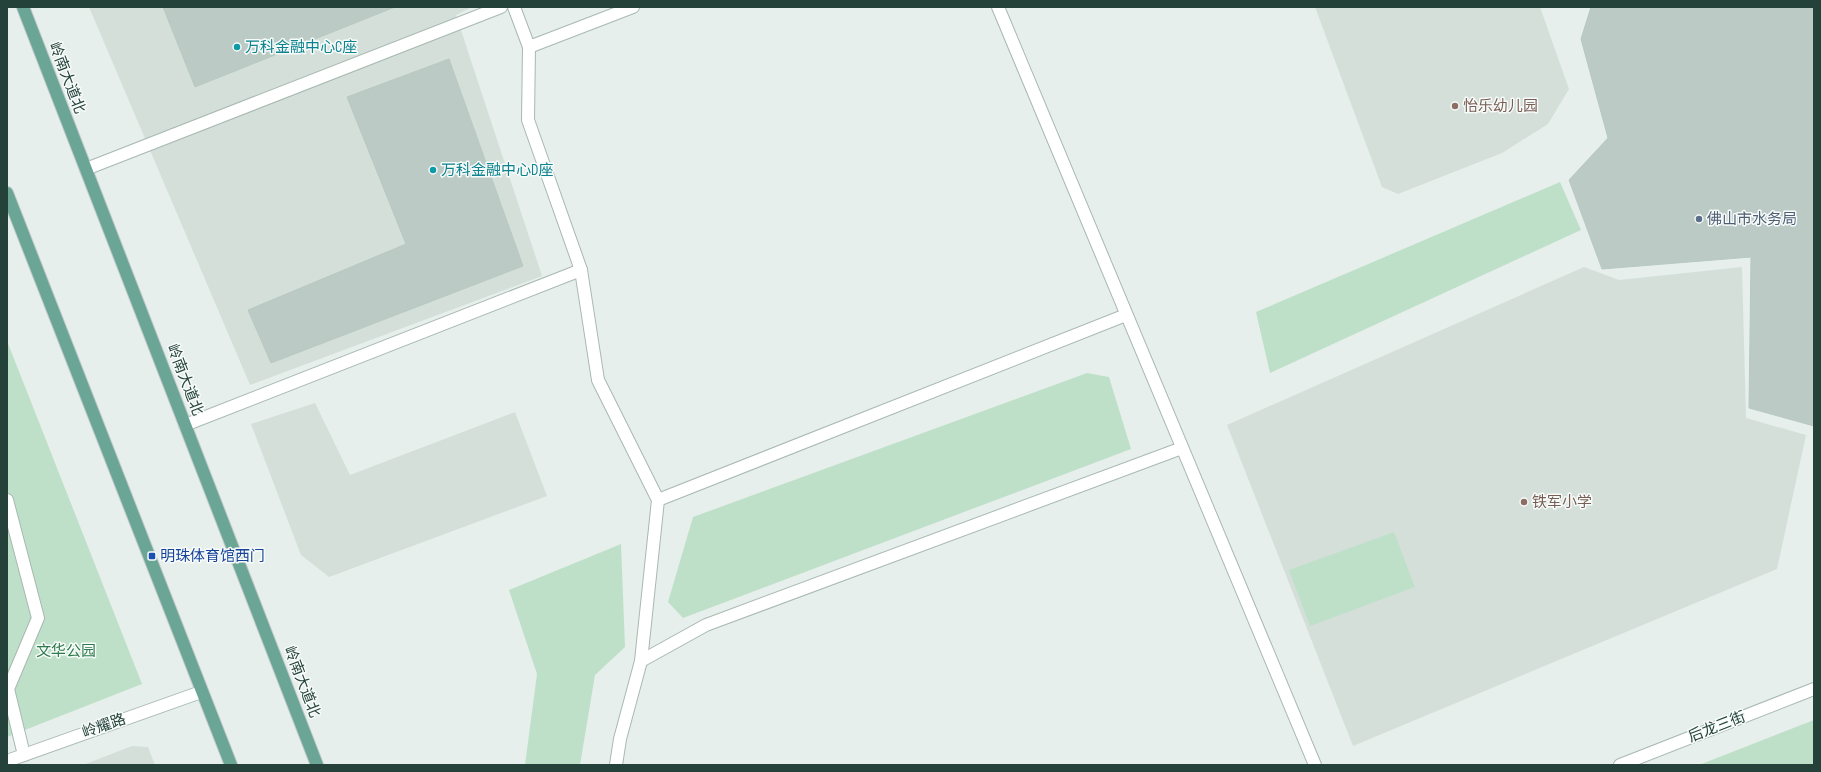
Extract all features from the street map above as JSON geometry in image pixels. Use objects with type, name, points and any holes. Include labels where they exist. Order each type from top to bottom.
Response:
[{"type":"main road","name":"岭南大道北","points":[[23,7],[317,765]]},
{"type":"main road","points":[[7,193],[201,692],[231,765]]},
{"type":"street","points":[[86,169],[501,7]]},
{"type":"street","points":[[514,7],[529,47],[528,120],[581,270],[598,380],[658,500],[641,661],[620,739],[616,765]]},
{"type":"street","points":[[529,47],[633,7]]},
{"type":"street","points":[[998,7],[1315,765]]},
{"type":"street","points":[[185,425],[581,270]]},
{"type":"street","points":[[658,500],[1126,315]]},
{"type":"street","points":[[641,661],[706,625],[1182,448]]},
{"type":"street","points":[[7,500],[38,618],[8,688],[24,755]]},
{"type":"street","name":"后龙三街","points":[[1620,765],[1814,689]]},
{"type":"street","name":"岭耀路","points":[[7,761],[201,692]]},
{"type":"shaded area","points":[[89,7],[472,7],[456,15],[542,276],[250,385]]},
{"type":"shaded area","name":"怡乐幼儿园","points":[[1315,7],[1540,7],[1569,89],[1548,124],[1502,153],[1398,194],[1382,187]]},
{"type":"shaded area","name":"铁军小学","points":[[1584,267],[1619,280],[1742,267],[1746,418],[1806,435],[1777,569],[1353,746],[1227,425]]},
{"type":"shaded area","points":[[315,403],[350,475],[515,412],[547,496],[329,577],[301,555],[251,424]]},
{"type":"shaded area","points":[[132,746],[148,747],[155,765],[83,765]]},
{"type":"green space","points":[[1560,182],[1581,230],[1270,373],[1256,312]]},
{"type":"green space","name":"文华公园","points":[[7,341],[142,684],[7,737]]},
{"type":"green space","points":[[1087,373],[1109,377],[1131,449],[683,618],[668,602],[693,517]]},
{"type":"green space","points":[[1394,532],[1415,587],[1310,626],[1289,570]]},
{"type":"green space","points":[[621,544],[625,647],[595,675],[580,765],[525,765],[537,674],[509,590]]},
{"type":"green space","points":[[1814,720],[1814,765],[1699,765]]},
{"type":"building","name":"万科金融中心C座","points":[[163,7],[395,7],[195,87]]},
{"type":"building","name":"佛山市水务局","points":[[1591,7],[1814,7],[1814,426],[1749,408],[1751,257],[1602,269],[1569,180],[1608,138],[1581,39]]},
{"type":"building","name":"万科金融中心D座","points":[[449,59],[523,266],[271,363],[248,310],[406,244],[347,97]]},
{"type":"place","name":"万科金融中心C座","points":[[237,47]]},
{"type":"place","name":"怡乐幼儿园","points":[[1455,106]]},
{"type":"place","name":"万科金融中心D座","points":[[433,170]]},
{"type":"place","name":"佛山市水务局","points":[[1699,219]]},
{"type":"place","name":"铁军小学","points":[[1524,502]]},
{"type":"place","name":"明珠体育馆西门","points":[[152,556]]}]
